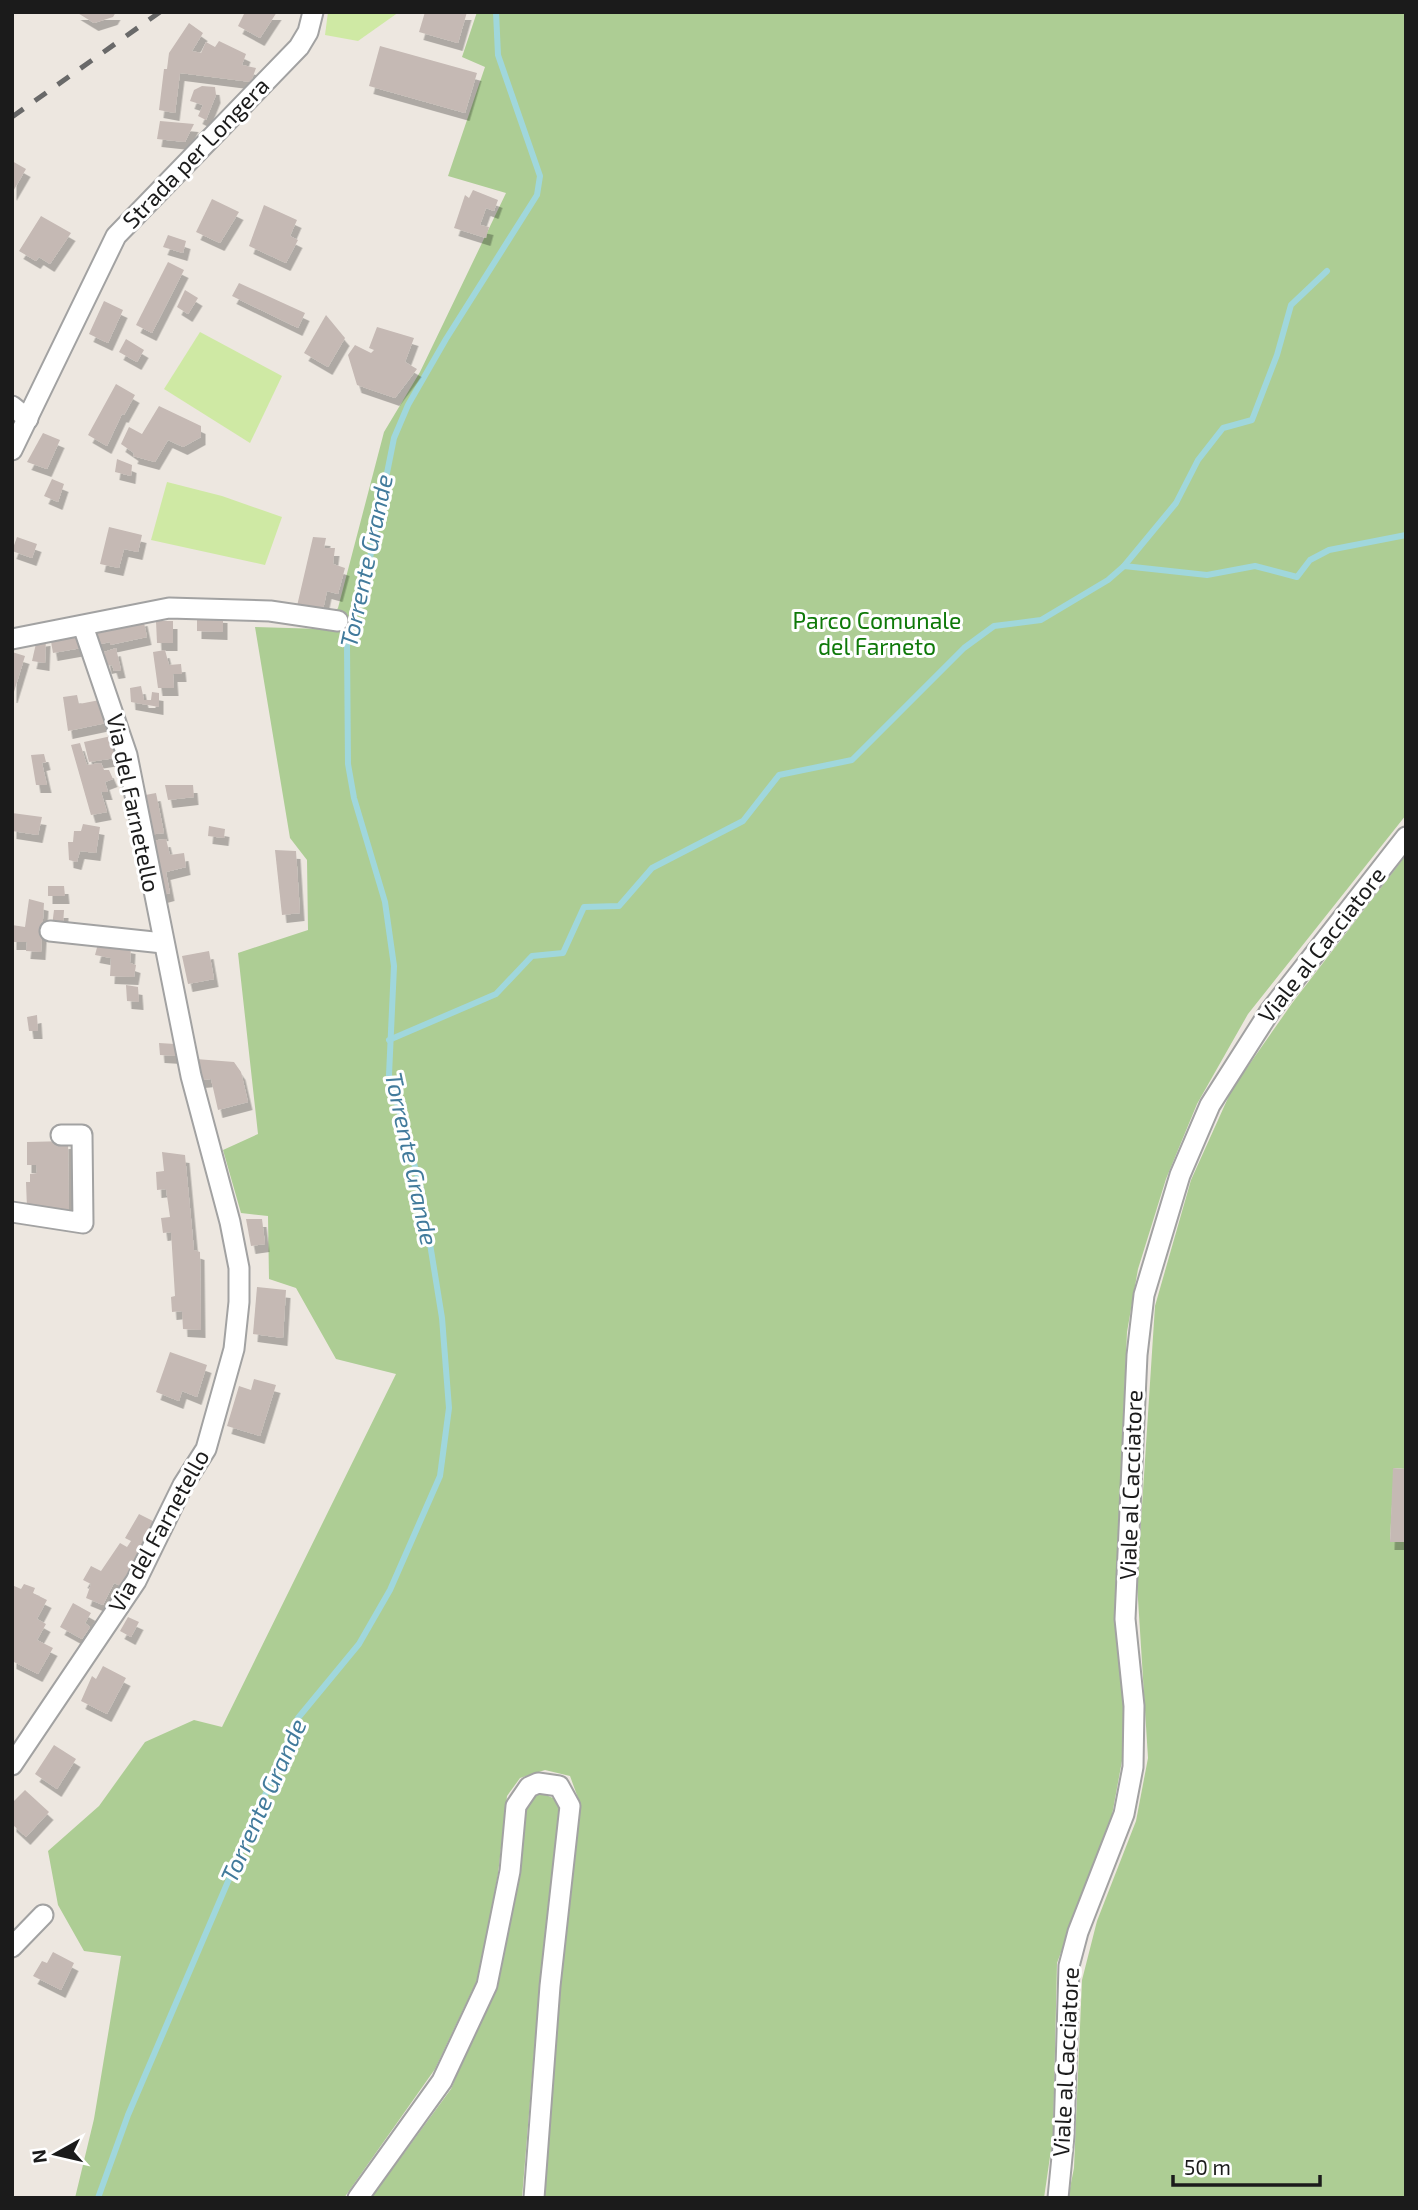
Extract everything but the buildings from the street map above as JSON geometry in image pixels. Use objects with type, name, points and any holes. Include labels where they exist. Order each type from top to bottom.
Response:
[{"type":"street","name":"Strada per Longera","points":[[12,450],[116,236],[299,47],[308,32],[313,12]]},
{"type":"street","points":[[12,406],[28,419]]},
{"type":"street","points":[[12,639],[169,608],[270,611],[338,621]]},
{"type":"street","name":"Via del Farnetello","points":[[12,1765],[136,1580],[183,1485],[206,1449],[234,1349],[239,1268],[191,1076],[127,755],[83,626]]},
{"type":"street","name":"Viale al Cacciatore","points":[[1058,2198],[1064,2136],[1069,1966],[1078,1932],[1125,1814],[1133,1767],[1134,1706],[1125,1619],[1138,1334],[1144,1295],[1180,1175],[1210,1105],[1270,1011],[1406,837]]},
{"type":"street","points":[[50,931],[163,943]]},
{"type":"street","points":[[12,1212],[83,1223],[82,1135],[61,1135]]},
{"type":"street","points":[[358,2198],[442,2081],[487,1985],[510,1871],[516,1806],[529,1787],[538,1783],[559,1786],[570,1806],[550,1986],[534,2198]]},
{"type":"street","points":[[12,1947],[43,1914]]},
{"type":"green space","points":[[328,12],[399,12],[358,41],[325,35]]},
{"type":"green space","name":"Parco Comunale del Farneto","points":[[477,12],[1406,12],[1406,815],[1248,1014],[1197,1104],[1166,1179],[1138,1269],[1127,1332],[1115,1606],[1124,1702],[1124,1750],[1112,1815],[1057,1963],[1053,2136],[1044,2198],[541,2198],[578,1798],[570,1776],[545,1770],[520,1778],[507,1796],[498,1874],[479,1976],[435,2069],[344,2198],[75,2198],[94,2119],[121,1956],[84,1951],[58,1905],[48,1851],[99,1806],[145,1742],[194,1720],[222,1727],[396,1374],[336,1359],[296,1288],[269,1279],[268,1216],[241,1213],[223,1150],[258,1134],[238,953],[308,930],[307,860],[290,838],[255,627],[322,629],[338,608],[384,432],[420,372],[506,193],[448,176],[485,67],[462,57]]},
{"type":"green space","points":[[200,332],[282,376],[250,443],[164,389]]},
{"type":"green space","points":[[167,482],[222,496],[282,517],[265,565],[151,540]]},
{"type":"green space","points":[[1406,855],[1406,1469],[1394,1468],[1390,1541],[1406,1542],[1406,2198],[1068,2198],[1074,2168],[1082,1980],[1097,1921],[1136,1821],[1148,1758],[1137,1583],[1155,1306],[1191,1180],[1232,1089],[1293,1002]]},
{"type":"green space","points":[[541,1793],[553,1798],[560,1806],[561,1821],[540,1980],[522,2198],[371,2198],[451,2089],[492,1990],[507,1938],[524,1815],[531,1798]]},
{"type":"waterway","name":"Torrente Grande","points":[[98,2198],[128,2115],[298,1718],[359,1644],[390,1590],[440,1476],[449,1408],[442,1318],[421,1188],[389,1075],[394,966],[385,902],[354,798],[348,764],[347,645],[356,600],[368,568],[394,438],[408,405],[446,339],[537,195],[540,176],[498,55],[496,12]]},
{"type":"waterway","points":[[1124,566],[1176,503],[1198,460],[1223,428],[1252,420],[1277,355],[1291,305],[1327,271]]},
{"type":"waterway","points":[[389,1040],[496,994],[532,956],[563,953],[584,907],[619,906],[652,868],[743,821],[779,775],[852,760],[964,648],[994,626],[1041,620],[1108,580],[1124,566],[1207,575],[1255,566],[1297,577],[1310,560],[1329,550],[1406,535]]},
{"type":"railway","points":[[12,117],[160,12]]}]
